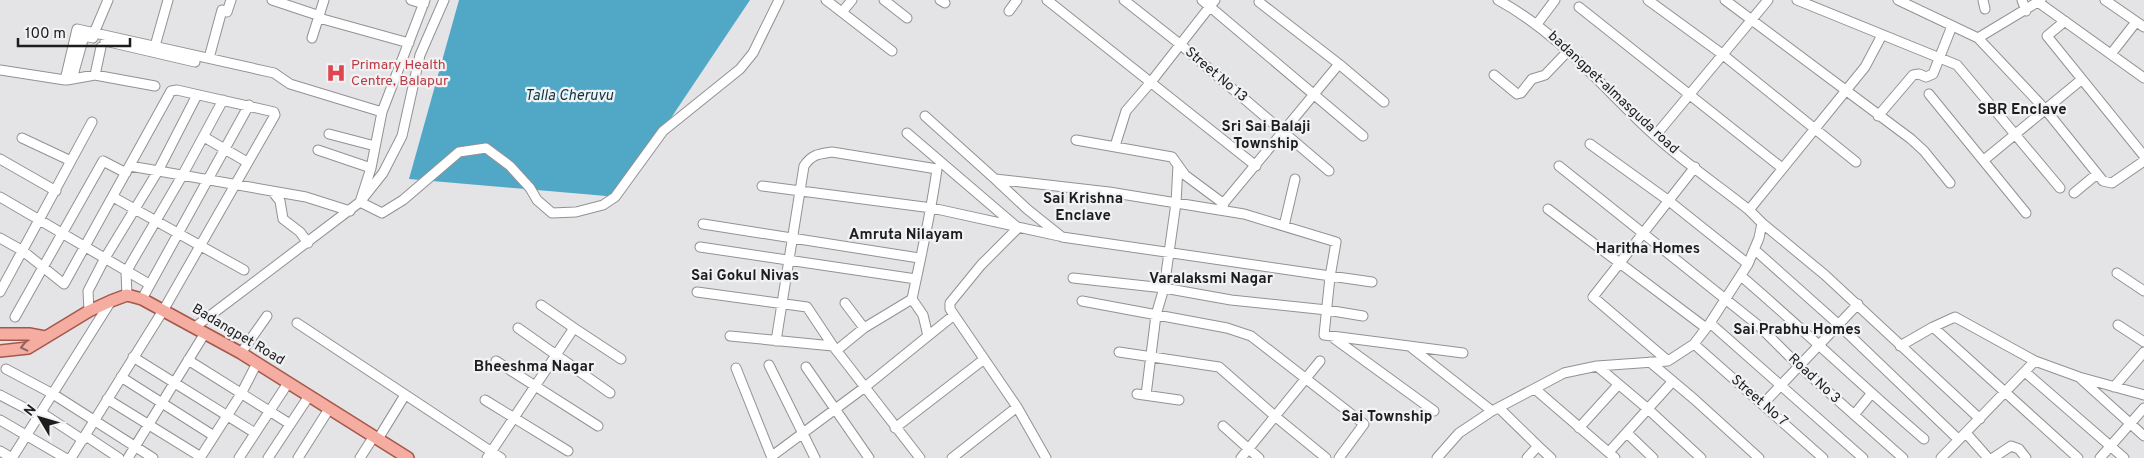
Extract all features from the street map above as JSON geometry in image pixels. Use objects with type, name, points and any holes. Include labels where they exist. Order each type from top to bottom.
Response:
[{"type":"main road","name":"Badangpet Road","points":[[0,351],[28,348],[89,311],[127,296],[142,298],[241,353],[376,438],[394,454],[408,458]]},
{"type":"main road","points":[[0,334],[29,334],[45,338]]},
{"type":"street","points":[[94,33],[108,0]]},
{"type":"street","points":[[156,46],[168,0]]},
{"type":"street","points":[[209,58],[222,10],[227,12],[231,0]]},
{"type":"street","points":[[272,0],[319,17],[409,44]]},
{"type":"street","points":[[312,38],[324,0]]},
{"type":"street","points":[[360,202],[371,168],[382,112],[425,2],[411,0]]},
{"type":"street","points":[[128,458],[188,360],[200,330],[350,211],[360,202],[383,172],[402,136],[420,55],[444,0]]},
{"type":"street","points":[[360,202],[382,213],[403,200],[459,152],[486,148],[510,166],[530,188],[537,200],[552,213],[576,212],[603,205],[615,197],[663,131],[740,69],[753,53],[779,0]]},
{"type":"street","points":[[826,0],[892,51]]},
{"type":"street","points":[[842,12],[852,0]]},
{"type":"street","points":[[884,0],[907,18]]},
{"type":"street","points":[[1009,10],[1017,0]]},
{"type":"street","points":[[1048,0],[1256,166]]},
{"type":"street","name":"Street No 13","points":[[1124,0],[1181,44],[1329,171]]},
{"type":"street","points":[[1202,0],[1213,3],[1314,95],[1363,136]]},
{"type":"street","name":"badangpet-almasguda road","points":[[1498,0],[1537,24],[1568,51],[1655,136],[1749,210],[1858,304],[1900,346],[1980,419]]},
{"type":"street","points":[[1537,24],[1555,0]]},
{"type":"street","points":[[1648,0],[1722,54],[1856,162]]},
{"type":"street","points":[[1725,0],[1924,151],[1950,183]]},
{"type":"street","points":[[1655,136],[1751,18],[1768,0]]},
{"type":"street","points":[[1797,0],[1957,65],[2060,188]]},
{"type":"street","points":[[1898,0],[1978,38],[2045,109],[2104,181],[2112,182],[2144,161]]},
{"type":"street","points":[[2022,0],[2026,11]]},
{"type":"street","points":[[2105,0],[2144,27]]},
{"type":"street","points":[[1978,38],[2040,1],[2144,78]]},
{"type":"street","points":[[1259,2],[1339,64],[1384,102]]},
{"type":"street","points":[[1115,146],[1126,111],[1213,3]]},
{"type":"street","points":[[1579,7],[1782,168]]},
{"type":"street","points":[[2065,21],[2047,36],[2144,156]]},
{"type":"street","points":[[2111,54],[2136,22]]},
{"type":"street","points":[[1878,116],[1913,75],[1920,74],[1926,78],[1933,74],[1952,26]]},
{"type":"street","points":[[68,80],[77,29],[274,73],[290,84],[382,112]]},
{"type":"street","points":[[1749,210],[1846,91],[1873,54],[1882,35]]},
{"type":"street","points":[[68,80],[84,36],[195,62]]},
{"type":"street","points":[[95,74],[101,47]]},
{"type":"street","points":[[1494,75],[1517,94],[1521,93],[1532,79],[1544,75],[1568,51]]},
{"type":"street","points":[[1221,207],[1339,64]]},
{"type":"street","points":[[0,70],[68,80],[95,74],[155,86]]},
{"type":"street","points":[[1984,160],[2081,80]]},
{"type":"street","points":[[0,238],[44,267],[64,284],[171,92],[175,89],[250,105],[271,110],[275,115],[164,309],[71,458]]},
{"type":"street","points":[[1929,94],[2026,213]]},
{"type":"street","points":[[89,311],[88,291],[105,258],[158,171],[197,95]]},
{"type":"street","points":[[127,296],[126,272],[204,137],[223,100]]},
{"type":"street","points":[[142,298],[250,105]]},
{"type":"street","points":[[925,116],[1027,209],[1062,237]]},
{"type":"street","points":[[2,286],[23,252],[92,122]]},
{"type":"street","points":[[907,133],[1018,228]]},
{"type":"street","points":[[329,134],[375,146]]},
{"type":"street","points":[[204,137],[247,162]]},
{"type":"street","points":[[22,138],[72,161]]},
{"type":"street","points":[[1076,140],[1172,157],[1185,175],[1221,207]]},
{"type":"street","points":[[1590,144],[1669,201],[1748,264]]},
{"type":"street","points":[[318,150],[371,168]]},
{"type":"street","points":[[776,341],[804,166],[809,158],[815,154],[832,152],[937,169],[932,208],[912,299],[923,315],[928,336]]},
{"type":"street","points":[[0,159],[56,191]]},
{"type":"street","points":[[15,317],[103,162],[128,170],[158,171],[306,197],[350,211]]},
{"type":"street","points":[[1178,165],[1176,203],[1164,288],[1156,315],[1142,395],[1179,400]]},
{"type":"street","name":"Road No 3","points":[[1559,166],[1759,326],[1800,366],[1903,458]]},
{"type":"street","points":[[1668,361],[1593,297],[1695,167]]},
{"type":"street","points":[[2074,193],[2097,174]]},
{"type":"street","points":[[995,179],[1109,192],[1176,203],[1221,207],[1336,242],[1323,333],[1326,336],[1464,353]]},
{"type":"street","points":[[1284,226],[1295,179]]},
{"type":"street","points":[[762,186],[932,208],[1062,237],[1372,282]]},
{"type":"street","points":[[272,191],[280,201],[283,219],[300,232],[308,243]]},
{"type":"street","points":[[0,197],[149,284]]},
{"type":"street","points":[[113,197],[244,270]]},
{"type":"street","points":[[1548,209],[1619,263],[1708,325],[1782,386],[1863,458]]},
{"type":"street","points":[[1437,458],[1459,433],[1496,409],[1564,373],[1597,366],[1668,361],[1694,344],[1748,264],[1755,250],[1762,223]]},
{"type":"street","points":[[703,224],[920,258]]},
{"type":"street","points":[[1018,228],[981,265],[950,303],[950,309],[983,360],[1017,407],[1044,457]]},
{"type":"street","points":[[700,247],[916,278]]},
{"type":"street","points":[[1755,250],[1838,324],[1958,439]]},
{"type":"street","points":[[2117,273],[2144,291]]},
{"type":"street","points":[[1741,276],[1924,439]]},
{"type":"street","points":[[1073,278],[1164,288],[1231,300],[1327,310],[1363,316]]},
{"type":"street","points":[[696,292],[807,307],[835,348],[920,458]]},
{"type":"street","points":[[730,336],[835,348],[912,299]]},
{"type":"street","points":[[0,451],[14,457],[111,302]]},
{"type":"street","points":[[1082,302],[1227,328],[1251,336],[1305,380],[1364,424],[1339,458]]},
{"type":"street","points":[[845,303],[864,328]]},
{"type":"street","points":[[1763,404],[1858,304]]},
{"type":"street","points":[[541,305],[621,359]]},
{"type":"street","points":[[736,368],[772,457],[865,388],[954,315]]},
{"type":"street","points":[[241,353],[267,316]]},
{"type":"street","points":[[1900,346],[1951,318],[1958,318],[2035,360],[2079,377],[2144,395]]},
{"type":"street","points":[[297,323],[405,395],[489,455],[501,458]]},
{"type":"street","points":[[2118,325],[2144,342]]},
{"type":"street","points":[[1933,327],[2078,458]]},
{"type":"street","points":[[518,328],[610,393]]},
{"type":"street","points":[[489,455],[534,385],[574,328]]},
{"type":"street","points":[[1333,338],[1434,411]]},
{"type":"street","name":"Street No 7","points":[[1694,344],[1823,458]]},
{"type":"street","points":[[1411,347],[1496,409],[1551,458]]},
{"type":"street","points":[[1119,352],[1219,367],[1326,458]]},
{"type":"street","points":[[2114,387],[2144,352]]},
{"type":"street","points":[[134,357],[255,433]]},
{"type":"street","points":[[188,360],[290,424]]},
{"type":"street","points":[[896,428],[983,360]]},
{"type":"street","points":[[1941,458],[2035,360]]},
{"type":"street","points":[[496,361],[598,426]]},
{"type":"street","points":[[1241,458],[1320,361]]},
{"type":"street","points":[[1650,362],[1759,458]]},
{"type":"street","points":[[107,399],[200,457],[241,394],[257,364]]},
{"type":"street","points":[[769,365],[815,458]]},
{"type":"street","points":[[1597,366],[1648,409],[1701,458]]},
{"type":"street","points":[[806,367],[869,458]]},
{"type":"street","points":[[6,369],[53,394],[153,458]]},
{"type":"street","points":[[2025,372],[2124,458]]},
{"type":"street","points":[[121,377],[214,436]]},
{"type":"street","points":[[2079,377],[2144,436]]},
{"type":"street","points":[[1535,389],[1612,455],[1627,432],[1673,381]]},
{"type":"street","points":[[239,458],[288,383]]},
{"type":"street","points":[[1580,428],[1618,385]]},
{"type":"street","points":[[1854,415],[1872,394]]},
{"type":"street","points":[[0,395],[41,414],[119,458]]},
{"type":"street","points":[[360,458],[405,395]]},
{"type":"street","points":[[268,458],[308,396]]},
{"type":"street","points":[[486,400],[568,451]]},
{"type":"street","points":[[952,458],[1017,407]]},
{"type":"street","points":[[2100,458],[2144,408]]},
{"type":"street","points":[[298,458],[329,409]]},
{"type":"street","points":[[0,420],[65,458]]},
{"type":"street","points":[[1223,426],[1259,458]]},
{"type":"street","points":[[1627,432],[1653,458]]},
{"type":"street","points":[[1966,433],[1988,458]]},
{"type":"street","points":[[1527,458],[1538,446]]},
{"type":"street","points":[[1993,458],[2012,446],[2019,449],[2026,458]]},
{"type":"water","name":"Talla Cheruvu","points":[[459,0],[750,0],[618,197],[409,179]]},
{"type":"place","name":"Primary Health Centre, Balapur","points":[[336,73]]},
{"type":"district","name":"SBR Enclave","points":[[2022,110]]},
{"type":"district","name":"Sri Sai Balaji Township","points":[[1266,136]]},
{"type":"district","name":"Sai Krishna Enclave","points":[[1083,208]]},
{"type":"district","name":"Amruta Nilayam","points":[[906,235]]},
{"type":"district","name":"Haritha Homes","points":[[1648,249]]},
{"type":"district","name":"Sai Gokul Nivas","points":[[745,276]]},
{"type":"district","name":"Varalaksmi Nagar","points":[[1211,279]]},
{"type":"district","name":"Sai Prabhu Homes","points":[[1797,330]]},
{"type":"district","name":"Bheeshma Nagar","points":[[534,367]]},
{"type":"district","name":"Sai Township","points":[[1387,417]]}]
